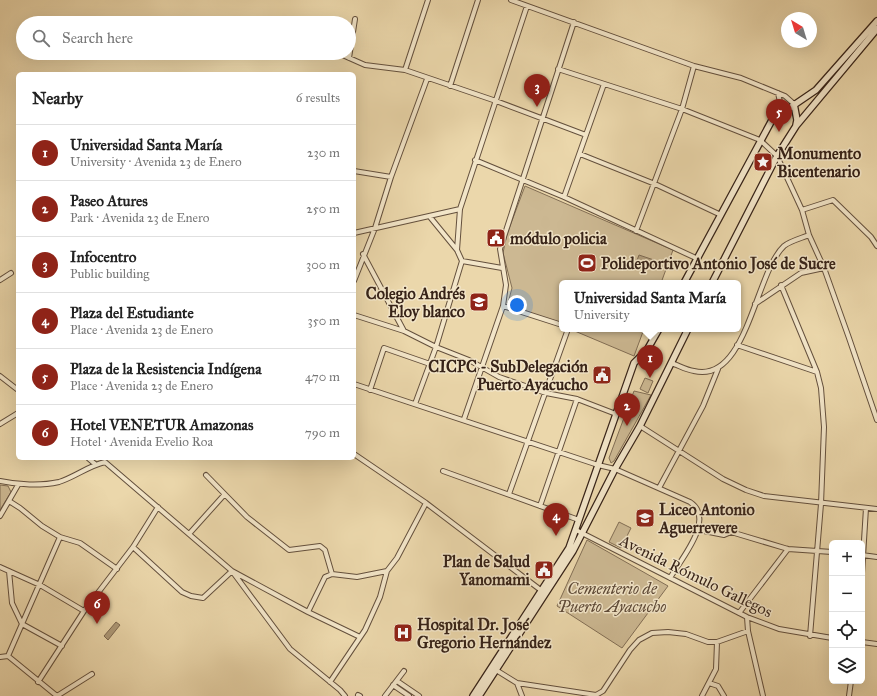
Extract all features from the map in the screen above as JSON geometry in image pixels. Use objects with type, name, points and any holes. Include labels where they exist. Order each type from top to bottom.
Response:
[{"type":"main road","points":[[686,280],[760,140],[774,117],[816,90],[877,21]]},
{"type":"main road","points":[[714,280],[777,156],[796,126],[877,29]]},
{"type":"main road","points":[[794,104],[796,126]]},
{"type":"main road","points":[[783,111],[790,110],[796,115]]},
{"type":"main road","points":[[473,696],[544,592],[569,548],[634,363],[647,350],[657,332]]},
{"type":"main road","points":[[479,696],[582,533],[615,469],[640,426],[686,332]]},
{"type":"street","points":[[405,70],[428,0]]},
{"type":"street","points":[[450,86],[478,0]]},
{"type":"street","points":[[511,0],[694,66],[742,78],[778,93],[791,100],[794,104]]},
{"type":"street","points":[[457,250],[460,209],[527,6]]},
{"type":"street","points":[[464,419],[503,306],[506,285],[500,249],[524,181],[542,118],[574,22]]},
{"type":"street","points":[[354,60],[365,64],[405,70],[427,79],[496,101],[586,135]]},
{"type":"street","points":[[636,231],[682,109],[694,66]]},
{"type":"street","points":[[558,69],[682,109],[760,140],[777,156],[802,210],[809,235],[824,268],[877,420]]},
{"type":"street","points":[[356,275],[363,254],[375,228],[391,177],[427,79]]},
{"type":"street","points":[[564,197],[604,84]]},
{"type":"street","points":[[774,117],[780,102],[778,93]]},
{"type":"street","points":[[580,154],[655,184],[721,215]]},
{"type":"street","points":[[476,160],[564,197],[698,259]]},
{"type":"street","points":[[356,171],[391,177]]},
{"type":"street","points":[[802,210],[833,200],[871,237],[877,246]]},
{"type":"street","points":[[356,233],[460,209]]},
{"type":"street","points":[[415,404],[436,347],[462,261],[457,250],[430,217]]},
{"type":"street","points":[[659,488],[680,452],[703,406],[718,369],[726,362],[737,345],[774,261],[784,246],[809,235]]},
{"type":"street","points":[[363,254],[404,330]]},
{"type":"street","points":[[462,261],[502,268]]},
{"type":"street","points":[[755,305],[781,285],[801,273],[824,268]]},
{"type":"street","points":[[0,280],[11,272]]},
{"type":"street","points":[[781,285],[817,372],[821,388],[824,427],[821,504],[810,636]]},
{"type":"street","points":[[503,306],[559,324]]},
{"type":"street","points":[[356,316],[404,330],[436,347],[483,367],[499,377],[546,393],[577,399],[616,414]]},
{"type":"street","points":[[509,494],[567,332]]},
{"type":"street","points":[[737,345],[817,372]]},
{"type":"street","points":[[370,390],[384,348],[430,364]]},
{"type":"street","points":[[671,363],[694,372],[718,369]]},
{"type":"street","points":[[0,376],[16,388]]},
{"type":"street","points":[[356,385],[464,419],[598,465],[615,469],[659,488],[695,506],[700,514],[699,530],[670,578]]},
{"type":"street","points":[[540,506],[577,399]]},
{"type":"street","points":[[0,424],[16,414]]},
{"type":"street","points":[[640,426],[723,479],[746,490],[764,496],[821,504],[877,509]]},
{"type":"street","points":[[356,455],[426,503],[544,592]]},
{"type":"street","points":[[90,460],[95,464]]},
{"type":"street","points":[[0,481],[18,485],[59,482],[95,464],[105,462],[232,572],[290,649],[340,690],[345,696]]},
{"type":"street","points":[[443,471],[579,520]]},
{"type":"street","points":[[206,474],[247,517],[289,550],[320,546],[325,550],[332,574]]},
{"type":"street","points":[[0,516],[18,485]]},
{"type":"street","points":[[189,534],[224,494]]},
{"type":"street","points":[[9,501],[42,526],[60,537],[80,543],[117,569]]},
{"type":"street","points":[[330,682],[360,637],[380,596],[387,571],[397,558],[426,503]]},
{"type":"street","points":[[38,682],[84,612],[117,569],[158,507]]},
{"type":"street","points":[[864,540],[866,508]]},
{"type":"street","name":"Avenida Rómulo Gallegos","points":[[576,530],[747,617],[779,629],[810,636],[829,638]]},
{"type":"street","points":[[699,530],[724,535],[731,532],[788,549],[829,552]]},
{"type":"street","points":[[8,656],[60,537]]},
{"type":"street","points":[[133,546],[182,592],[198,598],[203,598],[232,572]]},
{"type":"street","points":[[739,613],[788,549]]},
{"type":"street","points":[[865,555],[877,557]]},
{"type":"street","points":[[0,567],[40,585],[84,612]]},
{"type":"street","points":[[9,571],[12,603],[22,624],[62,646]]},
{"type":"street","points":[[308,612],[325,577],[332,574],[357,577],[387,571]]},
{"type":"street","points":[[232,572],[308,612],[360,637]]},
{"type":"street","points":[[747,617],[748,631],[763,696]]},
{"type":"street","points":[[496,670],[518,683],[596,695],[603,691],[630,650],[639,640],[652,634],[668,632],[686,634],[708,642],[717,642],[748,631]]},
{"type":"street","points":[[702,696],[716,669],[717,642]]},
{"type":"street","points":[[865,642],[877,644]]},
{"type":"street","points":[[0,658],[8,656]]},
{"type":"street","points":[[8,656],[57,696],[92,674]]},
{"type":"street","points":[[385,696],[404,671]]},
{"type":"street","points":[[397,681],[419,696]]},
{"type":"street","points":[[518,683],[522,696]]},
{"type":"street","points":[[709,683],[718,686],[724,696]]},
{"type":"street","points":[[849,696],[851,684]]},
{"type":"street","points":[[393,685],[409,696]]},
{"type":"green space","name":"Polideportivo Antonio José de Sucre","points":[[525,186],[673,250],[662,280],[559,280],[559,325],[508,303],[512,288],[503,253],[507,234]]},
{"type":"green space","points":[[577,332],[643,332],[634,356]]},
{"type":"green space","points":[[645,378],[653,381],[648,393],[640,389]]},
{"type":"green space","points":[[634,391],[651,395],[614,461],[611,463],[609,458]]},
{"type":"green space","points":[[0,485],[8,486],[11,492],[0,510]]},
{"type":"green space","points":[[619,522],[631,528],[621,548],[609,542]]},
{"type":"green space","name":"Cementerio de Puerto Ayacucho","points":[[587,540],[668,586],[622,648],[557,606]]},
{"type":"shaded area","points":[[639,255],[654,260],[652,269],[636,263]]},
{"type":"shaded area","points":[[116,622],[120,625],[108,640],[104,636]]},
{"type":"place","name":"Infocentro","points":[[537,107]]},
{"type":"place","name":"Plaza de la Resistencia Indígena","points":[[779,132]]},
{"type":"place","name":"Monumento Bicentenario","points":[[763,162]]},
{"type":"place","name":"módulo policia","points":[[496,238]]},
{"type":"place","name":"Polideportivo Antonio José de Sucre","points":[[587,263]]},
{"type":"place","name":"Colegio Andrés Eloy blanco","points":[[479,302]]},
{"type":"place","name":"CICPC - SubDelegación Puerto Ayacucho","points":[[602,375]]},
{"type":"place","name":"Universidad Santa María","points":[[650,378]]},
{"type":"place","name":"Paseo Atures","points":[[627,426]]},
{"type":"place","name":"Liceo Antonio Aguerrevere","points":[[645,518]]},
{"type":"place","name":"Plaza del Estudiante","points":[[556,536]]},
{"type":"place","name":"Plan de Salud Yanomami","points":[[544,570]]},
{"type":"place","name":"Hotel VENETUR Amazonas","points":[[97,624]]},
{"type":"place","name":"Hospital Dr. José Gregorio Hernández","points":[[403,633]]}]
